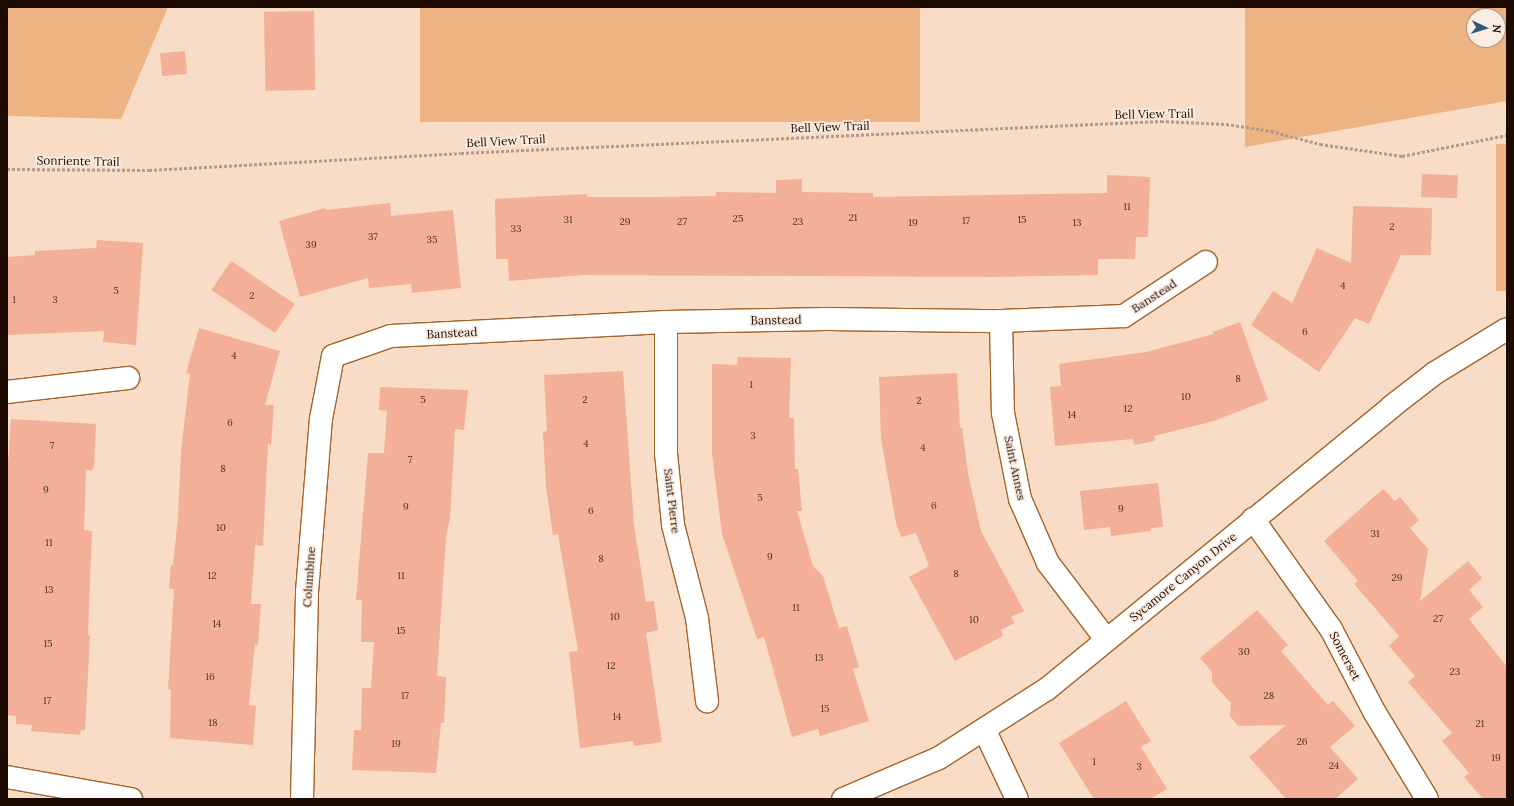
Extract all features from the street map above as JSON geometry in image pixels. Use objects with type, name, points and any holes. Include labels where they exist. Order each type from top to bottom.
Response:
[{"type":"street","name":"Banstead","points":[[333,356],[391,336],[666,322],[826,319],[1001,321],[1124,316],[1206,262]]},
{"type":"street","name":"Saint Annes","points":[[1001,321],[1003,413],[1020,499],[1048,563],[1106,639]]},
{"type":"street","name":"Saint Pierre","points":[[666,322],[666,453],[673,525],[697,618],[707,701]]},
{"type":"street","name":"Sycamore Canyon Drive","points":[[843,799],[939,758],[985,731],[1047,689],[1253,519],[1435,373],[1507,329]]},
{"type":"street","name":"Columbine","points":[[302,799],[307,592],[321,419],[333,356]]},
{"type":"street","points":[[7,392],[128,378]]},
{"type":"street","name":"Somerset","points":[[1253,519],[1330,629],[1375,713],[1427,799]]},
{"type":"street","points":[[985,731],[1017,799]]},
{"type":"street","points":[[7,777],[131,799]]},
{"type":"path","name":"Bell View Trail","points":[[149,170],[469,152],[1161,121],[1226,124],[1271,131],[1320,144],[1402,156],[1507,135]]},
{"type":"path","name":"Sonriente Trail","points":[[7,169],[149,170]]},
{"type":"shaded area","points":[[7,7],[168,7],[121,119],[7,116]]},
{"type":"shaded area","points":[[420,7],[920,7],[920,122],[420,122]]},
{"type":"shaded area","points":[[1245,7],[1507,7],[1507,101],[1245,147]]},
{"type":"shaded area","points":[[1496,144],[1507,144],[1507,291],[1496,291]]},
{"type":"building","points":[[314,11],[315,90],[265,91],[264,12]]},
{"type":"building","points":[[185,51],[187,74],[162,76],[160,53]]},
{"type":"building","points":[[1422,174],[1458,175],[1457,198],[1421,197]]},
{"type":"building","points":[[1107,175],[1150,177],[1148,237],[1136,237],[1135,259],[1098,259],[1098,275],[993,277],[583,275],[509,281],[508,259],[496,259],[495,199],[587,194],[587,197],[659,197],[716,196],[716,192],[776,193],[776,180],[802,179],[802,192],[873,193],[873,197],[1107,193]]},
{"type":"building","points":[[390,203],[391,216],[453,210],[461,288],[412,293],[411,284],[369,288],[368,278],[300,297],[279,221],[325,208],[326,210]]},
{"type":"building","points":[[1353,206],[1432,208],[1431,255],[1401,255],[1369,324],[1355,318],[1319,372],[1251,325],[1273,291],[1292,303],[1317,248],[1351,263]]},
{"type":"building","points":[[97,240],[143,243],[136,345],[103,342],[104,331],[7,335],[7,257],[35,255],[35,251],[96,248]]},
{"type":"building","points":[[231,261],[295,304],[275,333],[211,290]]},
{"type":"building","points":[[1240,322],[1268,400],[1214,421],[1154,436],[1155,441],[1134,445],[1133,439],[1055,446],[1050,387],[1061,386],[1059,364],[1146,352],[1214,334],[1213,332]]},
{"type":"building","points":[[199,328],[280,351],[265,405],[274,405],[271,445],[268,444],[263,546],[255,545],[251,604],[261,604],[258,645],[255,644],[249,705],[256,706],[253,745],[170,738],[171,690],[168,689],[174,589],[169,588],[178,517],[181,452],[190,374],[186,373]]},
{"type":"building","points":[[738,357],[791,358],[789,418],[794,418],[795,469],[798,469],[802,511],[797,511],[813,566],[823,576],[839,628],[847,626],[859,667],[853,669],[869,721],[820,736],[818,729],[792,737],[764,637],[757,639],[722,534],[712,454],[712,364],[737,365]]},
{"type":"building","points":[[623,371],[634,525],[646,602],[654,601],[658,630],[646,633],[662,742],[634,746],[633,741],[580,748],[569,652],[578,651],[558,534],[553,535],[546,486],[543,432],[547,431],[544,375]]},
{"type":"building","points":[[957,373],[960,428],[962,428],[968,473],[981,531],[1024,611],[1011,617],[1015,623],[1001,630],[1003,636],[955,661],[909,577],[929,566],[916,533],[901,537],[896,523],[881,439],[879,377]]},
{"type":"building","points":[[380,387],[468,390],[464,430],[455,429],[450,518],[446,537],[437,676],[446,677],[444,723],[441,723],[436,773],[352,770],[354,730],[361,730],[362,688],[371,688],[374,642],[361,642],[362,600],[356,600],[368,453],[384,453],[387,411],[379,410]]},
{"type":"building","points":[[11,419],[96,424],[93,470],[86,470],[84,530],[92,531],[88,635],[90,636],[85,730],[81,730],[80,735],[31,731],[32,725],[16,724],[16,716],[7,715],[7,478]]},
{"type":"building","points":[[1158,483],[1163,527],[1151,528],[1151,531],[1111,536],[1110,527],[1084,530],[1080,491]]},
{"type":"building","points":[[1383,489],[1395,501],[1400,497],[1419,520],[1410,528],[1428,549],[1420,601],[1468,561],[1482,578],[1469,590],[1483,607],[1469,619],[1507,667],[1507,799],[1483,799],[1464,777],[1469,773],[1442,741],[1452,733],[1408,682],[1415,676],[1389,646],[1399,636],[1354,584],[1358,581],[1324,541]]},
{"type":"building","points":[[1257,610],[1288,645],[1281,651],[1328,705],[1333,701],[1355,726],[1330,747],[1358,779],[1335,799],[1286,799],[1249,757],[1286,725],[1238,726],[1230,716],[1231,703],[1212,682],[1212,672],[1200,658]]},
{"type":"building","points":[[1126,701],[1151,741],[1141,747],[1167,789],[1150,799],[1094,799],[1059,743]]}]
